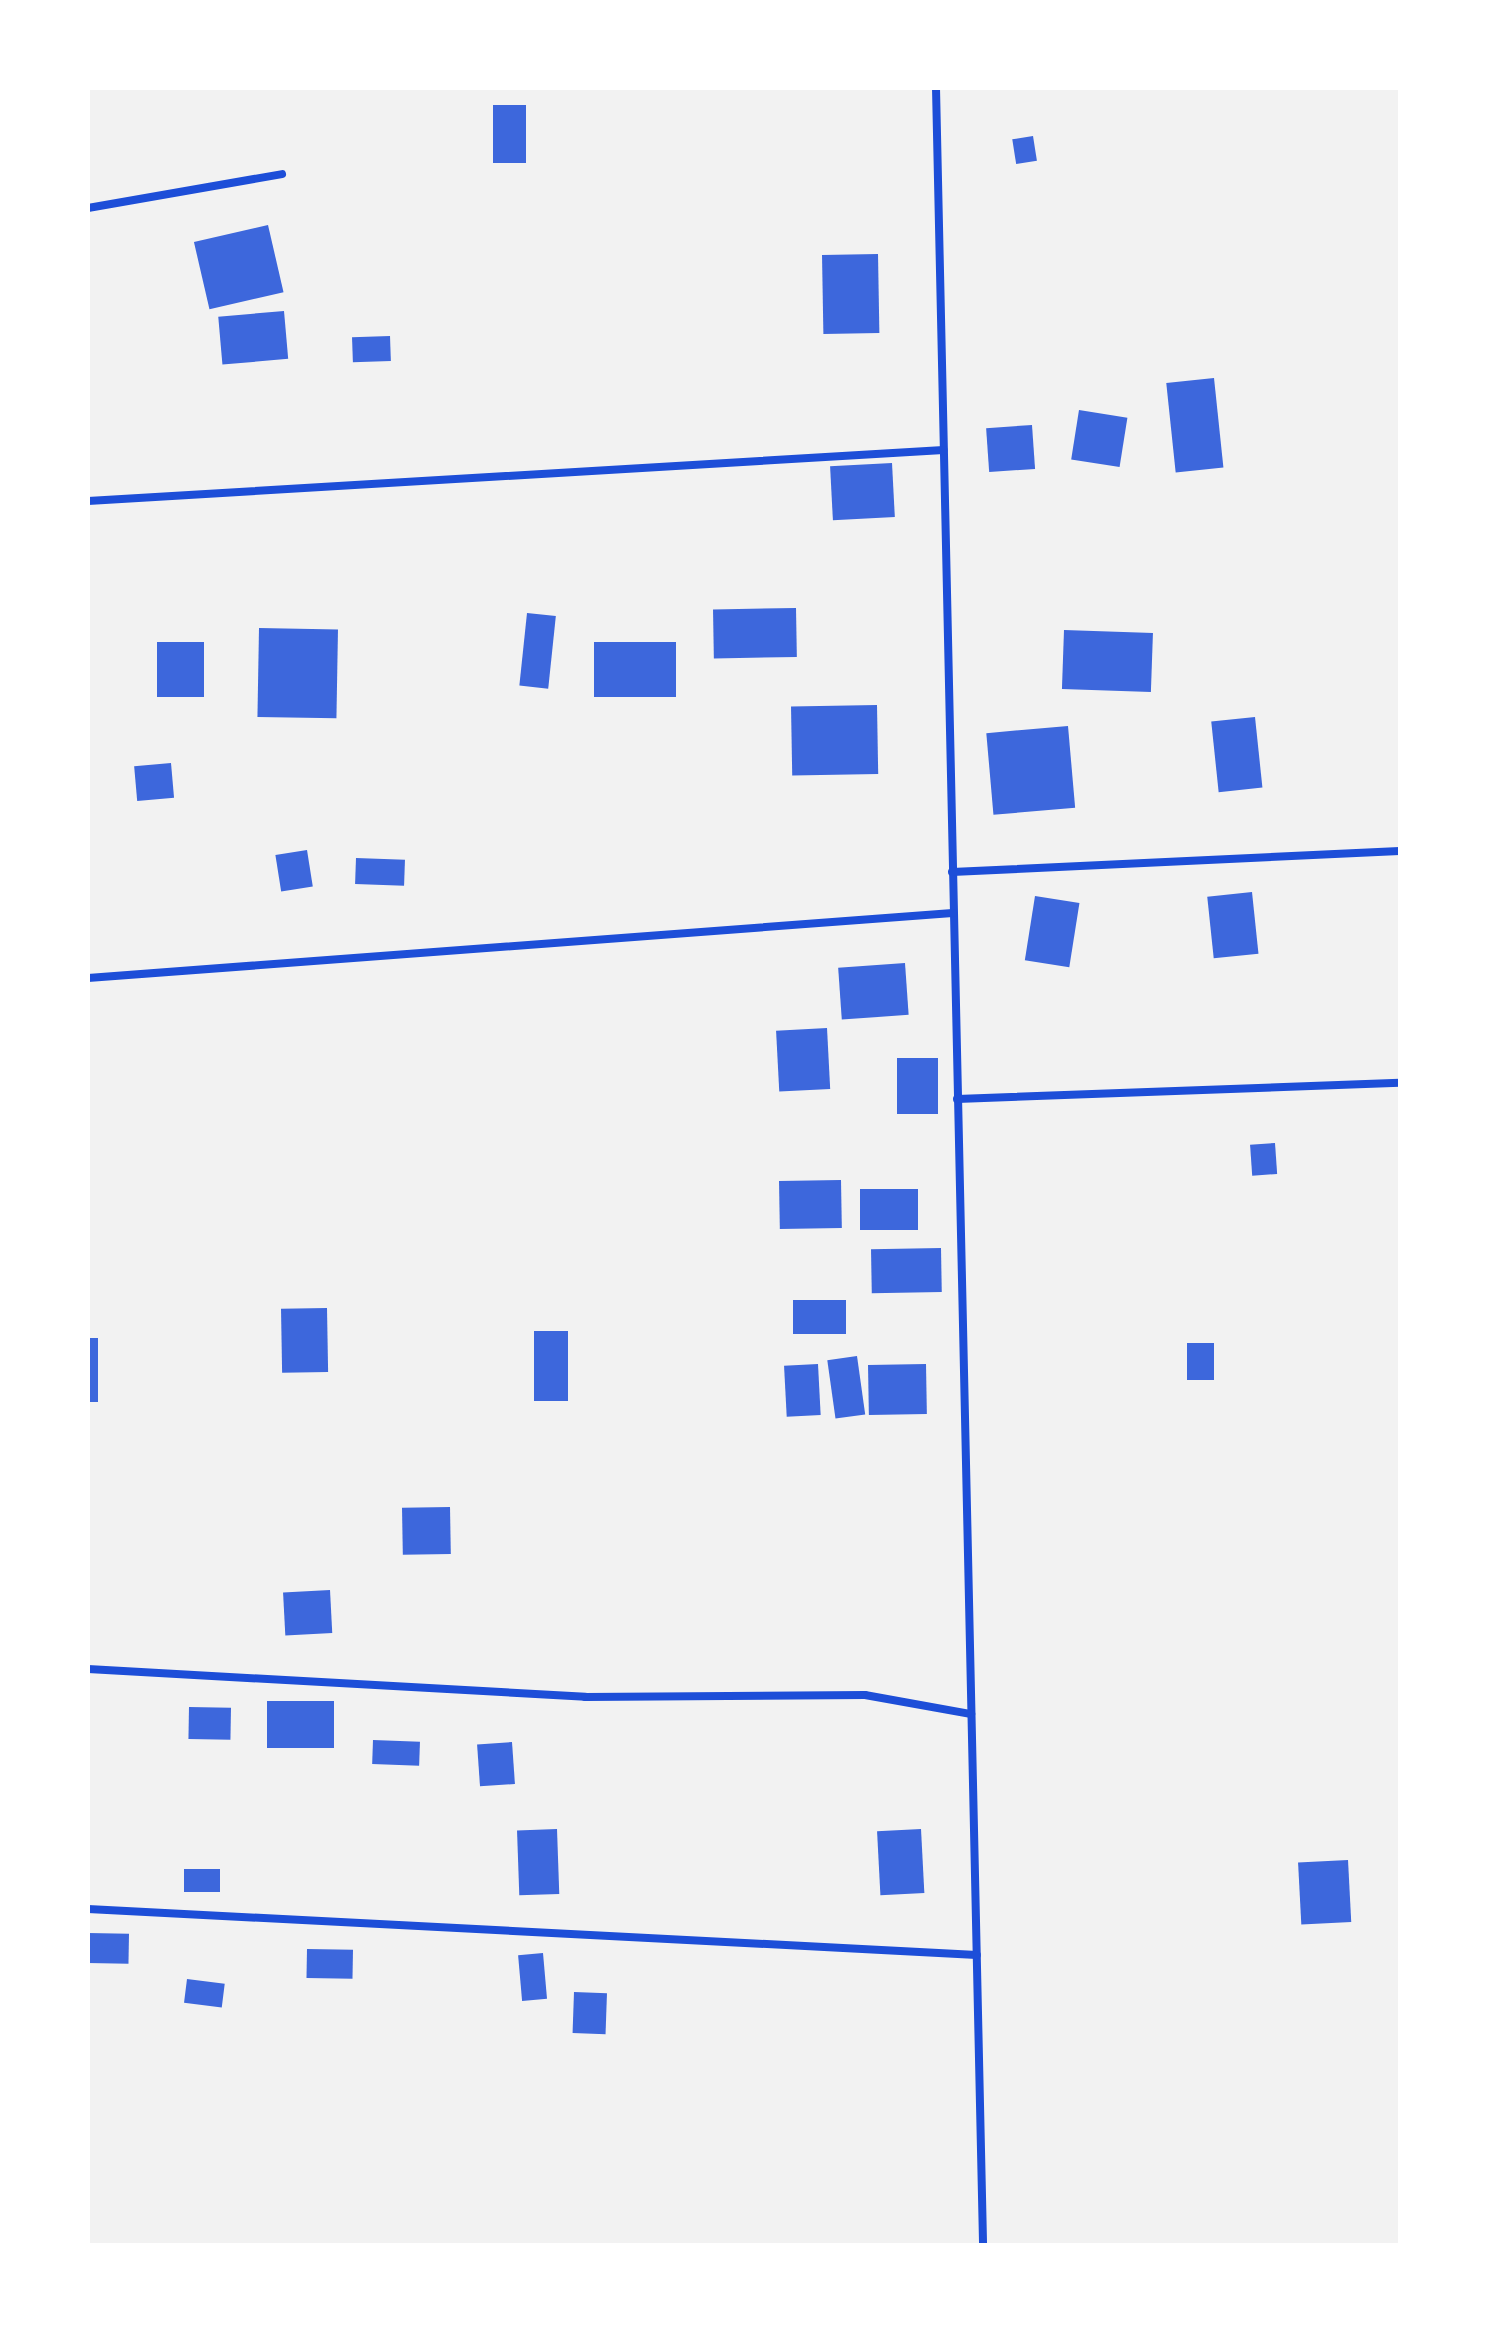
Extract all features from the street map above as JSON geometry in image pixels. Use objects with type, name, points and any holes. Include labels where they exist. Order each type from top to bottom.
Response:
[{"type":"street","points":[[936,88],[983,2245]]},
{"type":"street","points":[[88,208],[282,174]]},
{"type":"street","points":[[88,501],[943,450]]},
{"type":"street","points":[[952,872],[1400,851]]},
{"type":"street","points":[[88,978],[953,913]]},
{"type":"street","points":[[957,1099],[1400,1083]]},
{"type":"street","points":[[88,1669],[585,1697],[865,1695],[971,1714]]},
{"type":"street","points":[[88,1909],[977,1955]]},
{"type":"building","points":[[493,105],[526,105],[526,163],[493,163]]},
{"type":"building","points":[[1033,136],[1037,161],[1016,164],[1012,139]]},
{"type":"building","points":[[268,225],[284,292],[209,309],[194,242]]},
{"type":"building","points":[[878,254],[879,333],[823,334],[822,255]]},
{"type":"building","points":[[284,311],[288,359],[222,365],[218,317]]},
{"type":"building","points":[[390,336],[391,361],[353,362],[352,337]]},
{"type":"building","points":[[1214,378],[1223,468],[1176,473],[1166,383]]},
{"type":"building","points":[[1079,410],[1127,418],[1120,467],[1071,459]]},
{"type":"building","points":[[1032,425],[1035,469],[989,472],[986,428]]},
{"type":"building","points":[[892,463],[895,517],[833,520],[830,466]]},
{"type":"building","points":[[796,608],[797,657],[714,658],[713,609]]},
{"type":"building","points":[[527,613],[556,616],[548,689],[519,686]]},
{"type":"building","points":[[259,628],[338,629],[336,718],[257,717]]},
{"type":"building","points":[[1064,630],[1153,633],[1151,692],[1062,689]]},
{"type":"building","points":[[157,642],[204,642],[204,697],[157,697]]},
{"type":"building","points":[[594,642],[676,642],[676,697],[594,697]]},
{"type":"building","points":[[877,705],[878,774],[792,775],[791,707]]},
{"type":"building","points":[[1255,717],[1262,788],[1219,792],[1211,722]]},
{"type":"building","points":[[1068,726],[1075,808],[993,815],[986,733]]},
{"type":"building","points":[[171,763],[174,798],[137,801],[134,766]]},
{"type":"building","points":[[307,850],[313,887],[281,892],[275,855]]},
{"type":"building","points":[[356,858],[405,860],[404,886],[355,884]]},
{"type":"building","points":[[1252,892],[1258,954],[1214,958],[1207,897]]},
{"type":"building","points":[[1035,896],[1079,903],[1069,967],[1025,960]]},
{"type":"building","points":[[905,963],[909,1015],[842,1020],[838,968]]},
{"type":"building","points":[[827,1028],[830,1089],[779,1092],[776,1031]]},
{"type":"building","points":[[897,1058],[938,1058],[938,1114],[897,1114]]},
{"type":"building","points":[[1275,1143],[1277,1174],[1252,1176],[1250,1145]]},
{"type":"building","points":[[841,1180],[842,1228],[780,1229],[779,1181]]},
{"type":"building","points":[[860,1189],[918,1189],[918,1230],[860,1230]]},
{"type":"building","points":[[941,1248],[942,1292],[872,1293],[871,1249]]},
{"type":"building","points":[[793,1300],[846,1300],[846,1334],[793,1334]]},
{"type":"building","points":[[327,1308],[328,1372],[282,1373],[281,1309]]},
{"type":"building","points":[[534,1331],[568,1331],[568,1401],[534,1401]]},
{"type":"building","points":[[88,1338],[98,1338],[98,1402],[88,1402]]},
{"type":"building","points":[[1187,1343],[1214,1343],[1214,1380],[1187,1380]]},
{"type":"building","points":[[857,1356],[865,1414],[836,1419],[827,1360]]},
{"type":"building","points":[[818,1364],[821,1415],[787,1417],[784,1366]]},
{"type":"building","points":[[926,1364],[927,1414],[869,1415],[868,1365]]},
{"type":"building","points":[[450,1507],[451,1554],[403,1555],[402,1508]]},
{"type":"building","points":[[330,1590],[332,1633],[285,1635],[283,1592]]},
{"type":"building","points":[[267,1701],[334,1701],[334,1748],[267,1748]]},
{"type":"building","points":[[189,1707],[231,1708],[230,1740],[188,1739]]},
{"type":"building","points":[[373,1740],[420,1742],[419,1766],[372,1764]]},
{"type":"building","points":[[512,1742],[515,1784],[480,1786],[477,1744]]},
{"type":"building","points":[[557,1829],[559,1894],[519,1895],[517,1830]]},
{"type":"building","points":[[921,1829],[924,1893],[880,1895],[877,1831]]},
{"type":"building","points":[[1348,1860],[1351,1922],[1301,1925],[1298,1863]]},
{"type":"building","points":[[184,1869],[220,1869],[220,1892],[184,1892]]},
{"type":"building","points":[[88,1933],[129,1934],[128,1964],[88,1963]]},
{"type":"building","points":[[307,1949],[353,1950],[352,1979],[306,1978]]},
{"type":"building","points":[[543,1953],[547,1999],[522,2001],[518,1955]]},
{"type":"building","points":[[187,1979],[225,1984],[222,2007],[184,2003]]},
{"type":"building","points":[[574,1992],[607,1993],[606,2034],[573,2033]]}]
